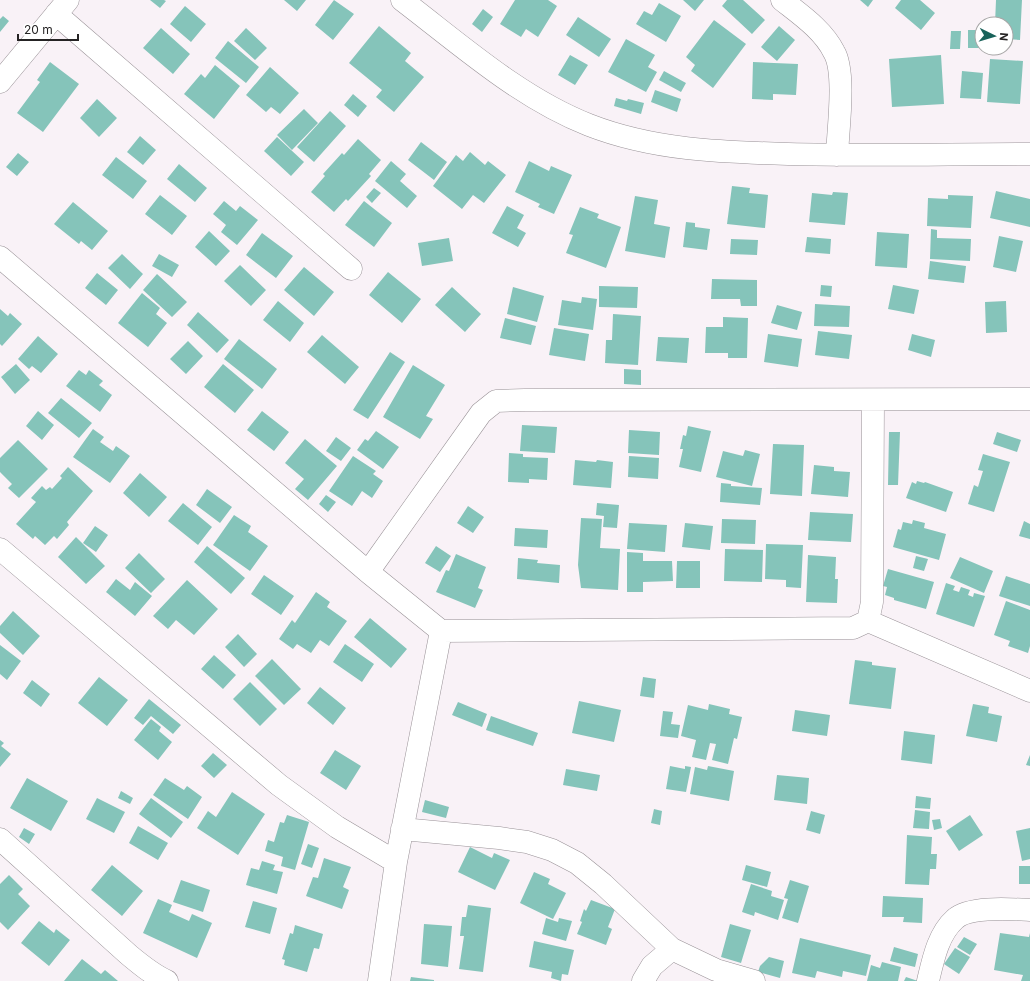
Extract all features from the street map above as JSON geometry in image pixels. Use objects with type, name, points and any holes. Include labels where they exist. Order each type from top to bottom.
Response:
[{"type":"street","points":[[402,0],[514,85],[538,99],[589,125],[616,134],[652,143],[685,149],[727,152],[837,155],[1030,154]]},
{"type":"street","points":[[782,0],[814,27],[826,39],[835,52],[840,69],[837,155]]},
{"type":"street","points":[[0,82],[62,7],[351,269]]},
{"type":"street","points":[[0,257],[368,572],[442,631],[852,628],[868,621],[1030,690]]},
{"type":"street","points":[[368,572],[481,413],[496,401],[1030,399]]},
{"type":"street","points":[[868,621],[872,602],[872,400]]},
{"type":"street","points":[[0,548],[279,785],[337,827],[396,862]]},
{"type":"street","points":[[380,981],[396,862],[442,631]]},
{"type":"street","points":[[402,829],[499,838],[527,842],[552,850],[577,863],[603,884],[672,949],[716,970],[754,981]]},
{"type":"street","points":[[0,839],[129,955],[150,971],[167,981]]},
{"type":"street","points":[[928,981],[943,935],[955,919],[973,911],[1000,909],[1030,910]]},
{"type":"street","points":[[643,981],[652,966],[672,949]]},
{"type":"building","points":[[150,0],[164,0],[166,1],[160,8]]},
{"type":"building","points":[[284,0],[306,0],[297,11]]},
{"type":"building","points":[[334,0],[354,14],[333,40],[315,25]]},
{"type":"building","points":[[515,0],[548,0],[557,6],[538,37],[526,29],[521,37],[500,24]]},
{"type":"building","points":[[683,0],[704,0],[695,11]]},
{"type":"building","points":[[727,0],[743,0],[765,20],[752,34],[722,6]]},
{"type":"building","points":[[860,0],[873,0],[868,7]]},
{"type":"building","points":[[901,0],[920,0],[935,13],[921,30],[895,8]]},
{"type":"building","points":[[996,0],[1022,0],[1020,40],[1014,40],[1014,16],[995,16]]},
{"type":"building","points":[[659,3],[681,16],[666,42],[636,24],[644,11],[652,15]]},
{"type":"building","points":[[185,6],[206,24],[191,42],[170,24]]},
{"type":"building","points":[[483,9],[493,17],[482,32],[472,24]]},
{"type":"building","points":[[3,16],[9,21],[0,32],[0,19]]},
{"type":"building","points":[[578,17],[611,39],[599,57],[566,35]]},
{"type":"building","points":[[714,20],[746,44],[713,88],[691,71],[695,65],[686,57]]},
{"type":"building","points":[[379,26],[411,53],[405,61],[424,77],[394,112],[376,97],[382,90],[349,63]]},
{"type":"building","points":[[779,26],[795,40],[777,61],[761,47]]},
{"type":"building","points":[[161,28],[190,54],[173,74],[143,48]]},
{"type":"building","points":[[246,28],[267,48],[255,60],[234,41]]},
{"type":"building","points":[[968,30],[974,30],[974,48],[968,48]]},
{"type":"building","points":[[951,31],[961,31],[960,49],[950,49]]},
{"type":"building","points":[[626,39],[655,55],[648,67],[657,72],[646,92],[608,72]]},
{"type":"building","points":[[228,41],[259,67],[246,83],[215,58]]},
{"type":"building","points":[[570,55],[588,65],[575,85],[558,75]]},
{"type":"building","points":[[941,55],[944,104],[892,107],[889,59]]},
{"type":"building","points":[[990,59],[1023,61],[1020,104],[987,102]]},
{"type":"building","points":[[50,62],[79,84],[43,132],[17,113],[40,82],[37,80]]},
{"type":"building","points":[[753,62],[798,64],[796,95],[773,94],[773,100],[752,99]]},
{"type":"building","points":[[215,65],[240,86],[214,119],[184,94],[201,74],[205,78]]},
{"type":"building","points":[[270,67],[299,93],[280,114],[271,107],[266,112],[246,95]]},
{"type":"building","points":[[664,71],[686,83],[681,92],[659,80]]},
{"type":"building","points":[[962,71],[983,73],[981,99],[960,98]]},
{"type":"building","points":[[655,90],[681,99],[677,112],[651,102]]},
{"type":"building","points":[[353,94],[367,106],[358,117],[344,105]]},
{"type":"building","points":[[616,98],[644,103],[641,114],[614,106]]},
{"type":"building","points":[[97,99],[117,118],[99,137],[80,118]]},
{"type":"building","points":[[304,109],[318,123],[292,150],[277,135]]},
{"type":"building","points":[[330,111],[346,126],[314,162],[297,147]]},
{"type":"building","points":[[140,136],[156,150],[143,165],[127,152]]},
{"type":"building","points":[[277,137],[304,162],[291,176],[264,151]]},
{"type":"building","points":[[358,139],[381,160],[369,174],[371,176],[348,201],[346,199],[334,212],[311,192],[325,176],[323,174],[342,153],[344,155]]},
{"type":"building","points":[[421,142],[447,162],[434,180],[408,160]]},
{"type":"building","points":[[470,152],[485,165],[488,161],[506,175],[484,203],[473,195],[462,209],[433,186],[456,155],[463,161]]},
{"type":"building","points":[[18,153],[29,162],[17,176],[6,167]]},
{"type":"building","points":[[116,157],[147,181],[133,199],[102,175]]},
{"type":"building","points":[[391,161],[406,174],[400,181],[417,196],[407,208],[375,181]]},
{"type":"building","points":[[529,161],[549,171],[551,166],[572,175],[554,214],[538,207],[540,204],[515,192]]},
{"type":"building","points":[[179,164],[207,188],[195,202],[167,179]]},
{"type":"building","points":[[732,186],[750,188],[749,193],[768,195],[765,228],[727,224]]},
{"type":"building","points":[[374,188],[381,193],[372,203],[366,197]]},
{"type":"building","points":[[996,191],[1030,199],[1030,227],[990,218]]},
{"type":"building","points":[[833,192],[848,193],[845,225],[809,222],[812,193],[832,195]]},
{"type":"building","points":[[160,195],[187,216],[172,235],[145,214]]},
{"type":"building","points":[[948,195],[973,196],[971,228],[927,226],[928,198],[948,199]]},
{"type":"building","points":[[635,196],[658,200],[654,224],[670,227],[665,258],[625,251]]},
{"type":"building","points":[[224,201],[236,211],[240,206],[258,220],[237,245],[221,232],[226,225],[213,214]]},
{"type":"building","points":[[364,201],[392,223],[374,247],[345,225]]},
{"type":"building","points":[[73,202],[108,231],[92,250],[81,241],[79,244],[54,224]]},
{"type":"building","points":[[507,206],[524,215],[517,228],[526,233],[518,247],[492,233]]},
{"type":"building","points":[[580,207],[599,214],[597,218],[621,227],[606,268],[566,253],[573,235],[569,234]]},
{"type":"building","points":[[686,222],[695,223],[695,227],[710,229],[707,250],[683,247]]},
{"type":"building","points":[[931,229],[937,230],[937,238],[971,239],[970,261],[930,259]]},
{"type":"building","points":[[209,231],[230,251],[216,266],[195,247]]},
{"type":"building","points":[[877,232],[909,234],[907,268],[875,266]]},
{"type":"building","points":[[262,233],[293,256],[276,278],[246,255]]},
{"type":"building","points":[[999,236],[1023,241],[1016,272],[993,267]]},
{"type":"building","points":[[807,237],[831,239],[830,254],[805,252]]},
{"type":"building","points":[[449,238],[453,261],[422,266],[418,243]]},
{"type":"building","points":[[731,239],[758,240],[757,255],[730,254]]},
{"type":"building","points":[[122,254],[143,274],[130,289],[108,268]]},
{"type":"building","points":[[159,254],[179,265],[172,277],[152,266]]},
{"type":"building","points":[[930,261],[966,266],[964,283],[928,279]]},
{"type":"building","points":[[240,265],[266,290],[251,306],[224,281]]},
{"type":"building","points":[[304,267],[334,292],[314,316],[284,290]]},
{"type":"building","points":[[388,272],[421,299],[402,323],[369,295]]},
{"type":"building","points":[[97,273],[118,290],[106,305],[85,288]]},
{"type":"building","points":[[157,274],[187,302],[172,317],[143,290]]},
{"type":"building","points":[[712,279],[757,280],[757,306],[741,306],[740,299],[711,299]]},
{"type":"building","points":[[821,285],[832,286],[831,297],[820,296]]},
{"type":"building","points":[[893,285],[919,290],[914,314],[888,309]]},
{"type":"building","points":[[599,286],[638,287],[637,308],[599,307]]},
{"type":"building","points":[[452,287],[481,314],[465,332],[435,305]]},
{"type":"building","points":[[513,287],[544,296],[537,322],[507,314]]},
{"type":"building","points":[[142,293],[160,308],[156,314],[167,323],[148,347],[118,323]]},
{"type":"building","points":[[582,297],[597,299],[593,330],[558,325],[562,300],[581,303]]},
{"type":"building","points":[[278,301],[304,323],[290,342],[263,320]]},
{"type":"building","points":[[1006,301],[1007,332],[986,333],[985,302]]},
{"type":"building","points":[[815,304],[850,306],[849,327],[814,326]]},
{"type":"building","points":[[777,305],[802,312],[797,330],[771,323]]},
{"type":"building","points":[[0,309],[8,316],[10,313],[22,324],[2,346],[0,344]]},
{"type":"building","points":[[198,312],[229,340],[217,353],[187,325]]},
{"type":"building","points":[[613,314],[641,316],[638,365],[605,363],[606,340],[612,340]]},
{"type":"building","points":[[723,317],[748,318],[747,358],[728,358],[728,353],[705,353],[706,327],[723,327]]},
{"type":"building","points":[[505,318],[536,326],[531,345],[500,338]]},
{"type":"building","points":[[554,328],[589,334],[585,361],[549,355]]},
{"type":"building","points":[[818,331],[852,335],[849,359],[815,355]]},
{"type":"building","points":[[768,334],[802,339],[798,367],[764,362]]},
{"type":"building","points":[[912,334],[935,340],[931,357],[908,350]]},
{"type":"building","points":[[322,335],[359,367],[345,384],[307,352]]},
{"type":"building","points":[[38,336],[58,354],[41,373],[32,366],[29,369],[18,359]]},
{"type":"building","points":[[658,337],[689,338],[687,363],[656,361]]},
{"type":"building","points":[[239,339],[277,369],[262,389],[224,359]]},
{"type":"building","points":[[188,341],[203,356],[186,374],[170,359]]},
{"type":"building","points":[[390,352],[405,362],[368,419],[353,410]]},
{"type":"building","points":[[16,364],[30,380],[15,394],[1,377]]},
{"type":"building","points":[[223,364],[254,390],[235,413],[204,387]]},
{"type":"building","points":[[413,365],[445,385],[426,416],[433,419],[420,439],[383,417]]},
{"type":"building","points":[[624,369],[641,370],[641,385],[624,384]]},
{"type":"building","points":[[79,370],[86,375],[89,370],[103,381],[99,385],[112,395],[100,412],[66,386]]},
{"type":"building","points":[[61,398],[92,423],[79,438],[48,413]]},
{"type":"building","points":[[38,411],[54,425],[42,440],[26,426]]},
{"type":"building","points":[[262,411],[289,432],[274,451],[247,430]]},
{"type":"building","points":[[522,425],[557,427],[555,453],[520,451]]},
{"type":"building","points":[[688,426],[711,431],[701,472],[679,467],[683,449],[680,449],[683,435],[686,436]]},
{"type":"building","points":[[93,429],[104,437],[100,442],[113,451],[116,446],[130,456],[110,483],[73,457]]},
{"type":"building","points":[[629,430],[660,432],[659,455],[628,453]]},
{"type":"building","points":[[376,431],[399,447],[383,469],[357,450],[365,439],[368,441]]},
{"type":"building","points":[[889,432],[900,432],[898,485],[888,485]]},
{"type":"building","points":[[997,432],[1021,440],[1017,452],[993,444]]},
{"type":"building","points":[[336,437],[351,448],[341,461],[326,451]]},
{"type":"building","points":[[305,439],[337,466],[308,500],[295,489],[304,479],[285,463]]},
{"type":"building","points":[[18,440],[48,469],[19,498],[8,488],[12,484],[0,472],[0,458]]},
{"type":"building","points":[[773,444],[804,445],[802,496],[770,494]]},
{"type":"building","points":[[745,450],[760,454],[752,486],[716,477],[723,451],[743,456]]},
{"type":"building","points":[[509,453],[523,454],[523,457],[548,458],[547,480],[529,479],[529,483],[508,482]]},
{"type":"building","points":[[983,454],[1010,462],[994,512],[968,504],[974,485],[978,487],[983,471],[978,470]]},
{"type":"building","points":[[353,456],[376,471],[373,474],[383,481],[372,498],[362,491],[352,506],[329,491]]},
{"type":"building","points":[[629,456],[659,458],[658,479],[628,477]]},
{"type":"building","points":[[575,460],[613,462],[611,488],[573,485]]},
{"type":"building","points":[[814,465],[834,467],[834,471],[850,472],[848,497],[811,494]]},
{"type":"building","points":[[68,467],[93,491],[67,522],[69,525],[57,539],[54,536],[45,545],[35,536],[33,539],[16,524],[36,502],[31,498],[42,486],[46,490],[50,487],[52,489],[62,478],[60,476]]},
{"type":"building","points":[[140,473],[167,497],[149,517],[123,493]]},
{"type":"building","points":[[917,481],[925,482],[953,492],[946,512],[906,498],[912,482],[916,484]]},
{"type":"building","points":[[721,483],[731,484],[731,486],[762,488],[760,505],[720,502]]},
{"type":"building","points":[[207,489],[232,507],[220,523],[196,505]]},
{"type":"building","points":[[326,495],[336,502],[328,512],[319,504]]},
{"type":"building","points":[[183,503],[212,527],[198,545],[168,521]]},
{"type":"building","points":[[597,503],[619,505],[617,528],[603,527],[604,516],[596,515]]},
{"type":"building","points":[[468,506],[484,517],[473,533],[457,523]]},
{"type":"building","points":[[810,512],[853,514],[851,542],[808,540]]},
{"type":"building","points":[[234,515],[251,526],[248,532],[268,546],[250,571],[213,545]]},
{"type":"building","points":[[581,518],[602,519],[600,548],[620,549],[618,590],[581,588],[578,565]]},
{"type":"building","points":[[722,519],[756,520],[755,544],[721,543]]},
{"type":"building","points":[[913,520],[925,523],[924,528],[946,534],[939,560],[893,547],[898,529],[901,530],[903,522],[912,524]]},
{"type":"building","points":[[1024,521],[1030,524],[1030,539],[1019,536]]},
{"type":"building","points":[[629,523],[667,525],[665,552],[627,549]]},
{"type":"building","points":[[685,523],[713,526],[710,550],[682,547]]},
{"type":"building","points":[[95,526],[108,535],[96,552],[83,543]]},
{"type":"building","points":[[515,528],[548,530],[547,548],[514,546]]},
{"type":"building","points":[[76,537],[105,566],[86,584],[58,557]]},
{"type":"building","points":[[766,544],[803,545],[801,588],[786,587],[786,580],[765,579]]},
{"type":"building","points":[[207,546],[245,578],[231,594],[194,562]]},
{"type":"building","points":[[436,546],[451,556],[440,572],[425,563]]},
{"type":"building","points":[[725,549],[763,550],[762,582],[724,581]]},
{"type":"building","points":[[627,552],[643,553],[643,561],[672,561],[673,581],[643,582],[643,592],[627,592]]},
{"type":"building","points":[[139,553],[165,579],[151,593],[125,568]]},
{"type":"building","points":[[456,554],[486,567],[478,588],[483,590],[475,608],[436,592],[446,570],[449,571]]},
{"type":"building","points":[[808,555],[836,557],[835,579],[838,579],[837,603],[806,602]]},
{"type":"building","points":[[916,556],[928,559],[924,571],[913,568]]},
{"type":"building","points":[[960,557],[993,571],[984,593],[950,578]]},
{"type":"building","points":[[518,558],[538,560],[537,563],[560,565],[559,583],[517,579]]},
{"type":"building","points":[[677,561],[700,561],[700,588],[676,588]]},
{"type":"building","points":[[888,569],[934,582],[926,609],[894,600],[894,598],[885,595],[887,587],[883,586]]},
{"type":"building","points":[[264,575],[294,596],[281,615],[251,594]]},
{"type":"building","points":[[1006,576],[1030,584],[1030,606],[999,596]]},
{"type":"building","points":[[116,579],[130,590],[135,582],[152,596],[135,616],[106,592]]},
{"type":"building","points":[[187,580],[218,609],[194,635],[176,620],[168,629],[153,616]]},
{"type":"building","points":[[946,583],[955,586],[953,590],[959,592],[961,587],[970,590],[968,595],[973,597],[974,593],[985,596],[974,627],[936,614]]},
{"type":"building","points":[[316,592],[330,602],[327,607],[347,621],[329,646],[320,640],[311,653],[297,644],[293,649],[279,639],[292,620],[295,623]]},
{"type":"building","points":[[1006,601],[1030,610],[1030,646],[1028,653],[1008,646],[1010,641],[994,635]]},
{"type":"building","points":[[13,611],[40,636],[23,655],[0,633],[0,626]]},
{"type":"building","points":[[370,618],[407,649],[391,668],[354,637]]},
{"type":"building","points":[[238,634],[257,654],[244,667],[225,647]]},
{"type":"building","points":[[345,644],[374,664],[362,682],[333,662]]},
{"type":"building","points":[[0,645],[21,661],[7,680],[0,674]]},
{"type":"building","points":[[214,655],[236,675],[223,689],[201,669]]},
{"type":"building","points":[[272,659],[301,689],[284,705],[255,676]]},
{"type":"building","points":[[855,660],[872,662],[872,665],[896,668],[891,709],[849,704]]},
{"type":"building","points":[[99,677],[128,700],[107,726],[78,703]]},
{"type":"building","points":[[643,677],[656,679],[654,698],[640,696]]},
{"type":"building","points":[[32,680],[50,694],[41,707],[23,693]]},
{"type":"building","points":[[250,682],[277,709],[260,726],[233,699]]},
{"type":"building","points":[[320,687],[346,708],[333,725],[307,703]]},
{"type":"building","points":[[149,699],[181,725],[173,734],[151,716],[143,725],[134,718]]},
{"type":"building","points":[[579,701],[621,710],[614,742],[572,733]]},
{"type":"building","points":[[458,702],[487,714],[482,727],[452,715]]},
{"type":"building","points":[[709,704],[730,709],[729,714],[742,717],[737,739],[734,738],[728,764],[712,760],[716,744],[710,743],[706,760],[692,757],[696,740],[681,736],[688,705],[708,710]]},
{"type":"building","points":[[973,704],[989,707],[988,713],[1002,716],[997,742],[966,736]]},
{"type":"building","points":[[795,710],[830,715],[827,736],[792,731]]},
{"type":"building","points":[[663,711],[673,712],[671,724],[680,725],[678,738],[660,736]]},
{"type":"building","points":[[491,716],[538,733],[533,746],[486,730]]},
{"type":"building","points":[[151,719],[161,727],[159,731],[172,742],[158,760],[134,740]]},
{"type":"building","points":[[904,731],[935,735],[932,764],[901,760]]},
{"type":"building","points":[[0,740],[4,743],[1,746],[11,754],[0,767]]},
{"type":"building","points":[[335,750],[361,766],[346,790],[320,773]]},
{"type":"building","points":[[213,753],[227,765],[214,778],[201,766]]},
{"type":"building","points":[[1030,755],[1030,766],[1026,765]]},
{"type":"building","points":[[670,766],[685,769],[685,766],[691,767],[686,792],[666,789]]},
{"type":"building","points":[[708,766],[734,771],[729,801],[690,794],[695,767],[707,770]]},
{"type":"building","points":[[566,769],[600,775],[597,791],[563,785]]},
{"type":"building","points":[[777,775],[809,778],[807,804],[774,800]]},
{"type":"building","points":[[27,778],[68,801],[51,831],[10,808]]},
{"type":"building","points":[[165,778],[184,790],[187,786],[202,797],[188,819],[153,795]]},
{"type":"building","points":[[121,791],[133,798],[130,804],[118,798]]},
{"type":"building","points":[[232,792],[265,814],[238,855],[197,828],[208,811],[216,817]]},
{"type":"building","points":[[916,796],[931,798],[930,809],[915,808]]},
{"type":"building","points":[[97,798],[125,812],[114,833],[86,819]]},
{"type":"building","points":[[151,798],[183,822],[171,838],[139,814]]},
{"type":"building","points":[[425,800],[449,807],[446,818],[422,812]]},
{"type":"building","points":[[654,809],[662,811],[660,825],[651,823]]},
{"type":"building","points":[[915,810],[930,812],[929,829],[913,828]]},
{"type":"building","points":[[811,811],[825,815],[820,834],[806,830]]},
{"type":"building","points":[[287,815],[309,822],[295,870],[281,866],[283,857],[265,851],[268,840],[274,842],[280,822],[284,823]]},
{"type":"building","points":[[970,815],[983,835],[959,851],[946,831]]},
{"type":"building","points":[[940,819],[942,828],[934,830],[932,820]]},
{"type":"building","points":[[138,826],[168,843],[158,860],[129,843]]},
{"type":"building","points":[[24,828],[35,834],[29,844],[19,837]]},
{"type":"building","points":[[1030,828],[1030,859],[1022,861],[1016,831]]},
{"type":"building","points":[[907,835],[932,837],[931,854],[937,854],[936,869],[930,869],[929,885],[905,884]]},
{"type":"building","points":[[308,844],[319,848],[312,868],[301,864]]},
{"type":"building","points":[[470,847],[492,858],[494,853],[510,860],[495,890],[458,872]]},
{"type":"building","points":[[324,858],[351,867],[343,887],[349,890],[342,909],[306,896],[313,877],[318,878]]},
{"type":"building","points":[[262,861],[275,865],[273,870],[283,872],[277,894],[246,885],[251,868],[259,870]]},
{"type":"building","points":[[112,865],[143,891],[122,916],[91,890]]},
{"type":"building","points":[[746,865],[771,872],[767,887],[742,880]]},
{"type":"building","points":[[1019,866],[1030,866],[1030,884],[1019,884]]},
{"type":"building","points":[[534,872],[550,879],[548,884],[566,893],[553,919],[520,903]]},
{"type":"building","points":[[9,875],[23,889],[18,894],[30,906],[8,930],[0,922],[0,884]]},
{"type":"building","points":[[181,880],[210,890],[203,912],[173,902]]},
{"type":"building","points":[[790,880],[809,886],[798,923],[782,918],[788,899],[784,898]]},
{"type":"building","points":[[751,884],[772,891],[771,896],[784,900],[778,920],[755,912],[754,916],[742,912]]},
{"type":"building","points":[[883,896],[923,898],[922,923],[903,922],[904,917],[882,917]]},
{"type":"building","points":[[158,899],[172,905],[169,912],[189,921],[192,914],[212,923],[197,958],[143,933]]},
{"type":"building","points":[[591,900],[615,909],[608,927],[612,929],[606,945],[577,934],[582,922],[580,921],[584,909],[586,911]]},
{"type":"building","points":[[253,901],[277,908],[270,934],[245,927]]},
{"type":"building","points":[[468,905],[491,908],[483,972],[459,969],[464,936],[460,936],[462,917],[466,917]]},
{"type":"building","points":[[546,918],[558,922],[559,918],[572,921],[566,941],[542,934]]},
{"type":"building","points":[[39,921],[54,933],[56,929],[70,940],[49,966],[21,943]]},
{"type":"building","points":[[424,924],[452,926],[448,967],[421,964]]},
{"type":"building","points":[[730,924],[751,930],[741,963],[721,957]]},
{"type":"building","points":[[295,925],[323,934],[319,949],[314,948],[307,972],[284,965],[285,960],[282,959],[290,933],[293,934]]},
{"type":"building","points":[[1000,933],[1029,937],[1030,933],[1030,981],[1021,981],[1023,975],[994,970]]},
{"type":"building","points":[[964,937],[977,944],[970,955],[957,947]]},
{"type":"building","points":[[800,938],[871,955],[866,976],[843,971],[842,977],[817,971],[815,978],[792,973]]},
{"type":"building","points":[[534,941],[574,950],[568,975],[562,974],[561,981],[551,978],[552,972],[529,967]]},
{"type":"building","points":[[894,947],[918,954],[915,967],[890,961]]},
{"type":"building","points":[[955,948],[970,957],[959,974],[944,964]]},
{"type":"building","points":[[769,957],[784,961],[780,978],[758,972],[760,966]]},
{"type":"building","points":[[82,959],[101,974],[105,970],[118,981],[64,981]]},
{"type":"building","points":[[882,962],[901,967],[898,981],[867,981],[871,965],[880,968]]},
{"type":"building","points":[[411,977],[434,980],[434,981],[410,981]]},
{"type":"building","points":[[906,977],[918,981],[904,981]]}]
